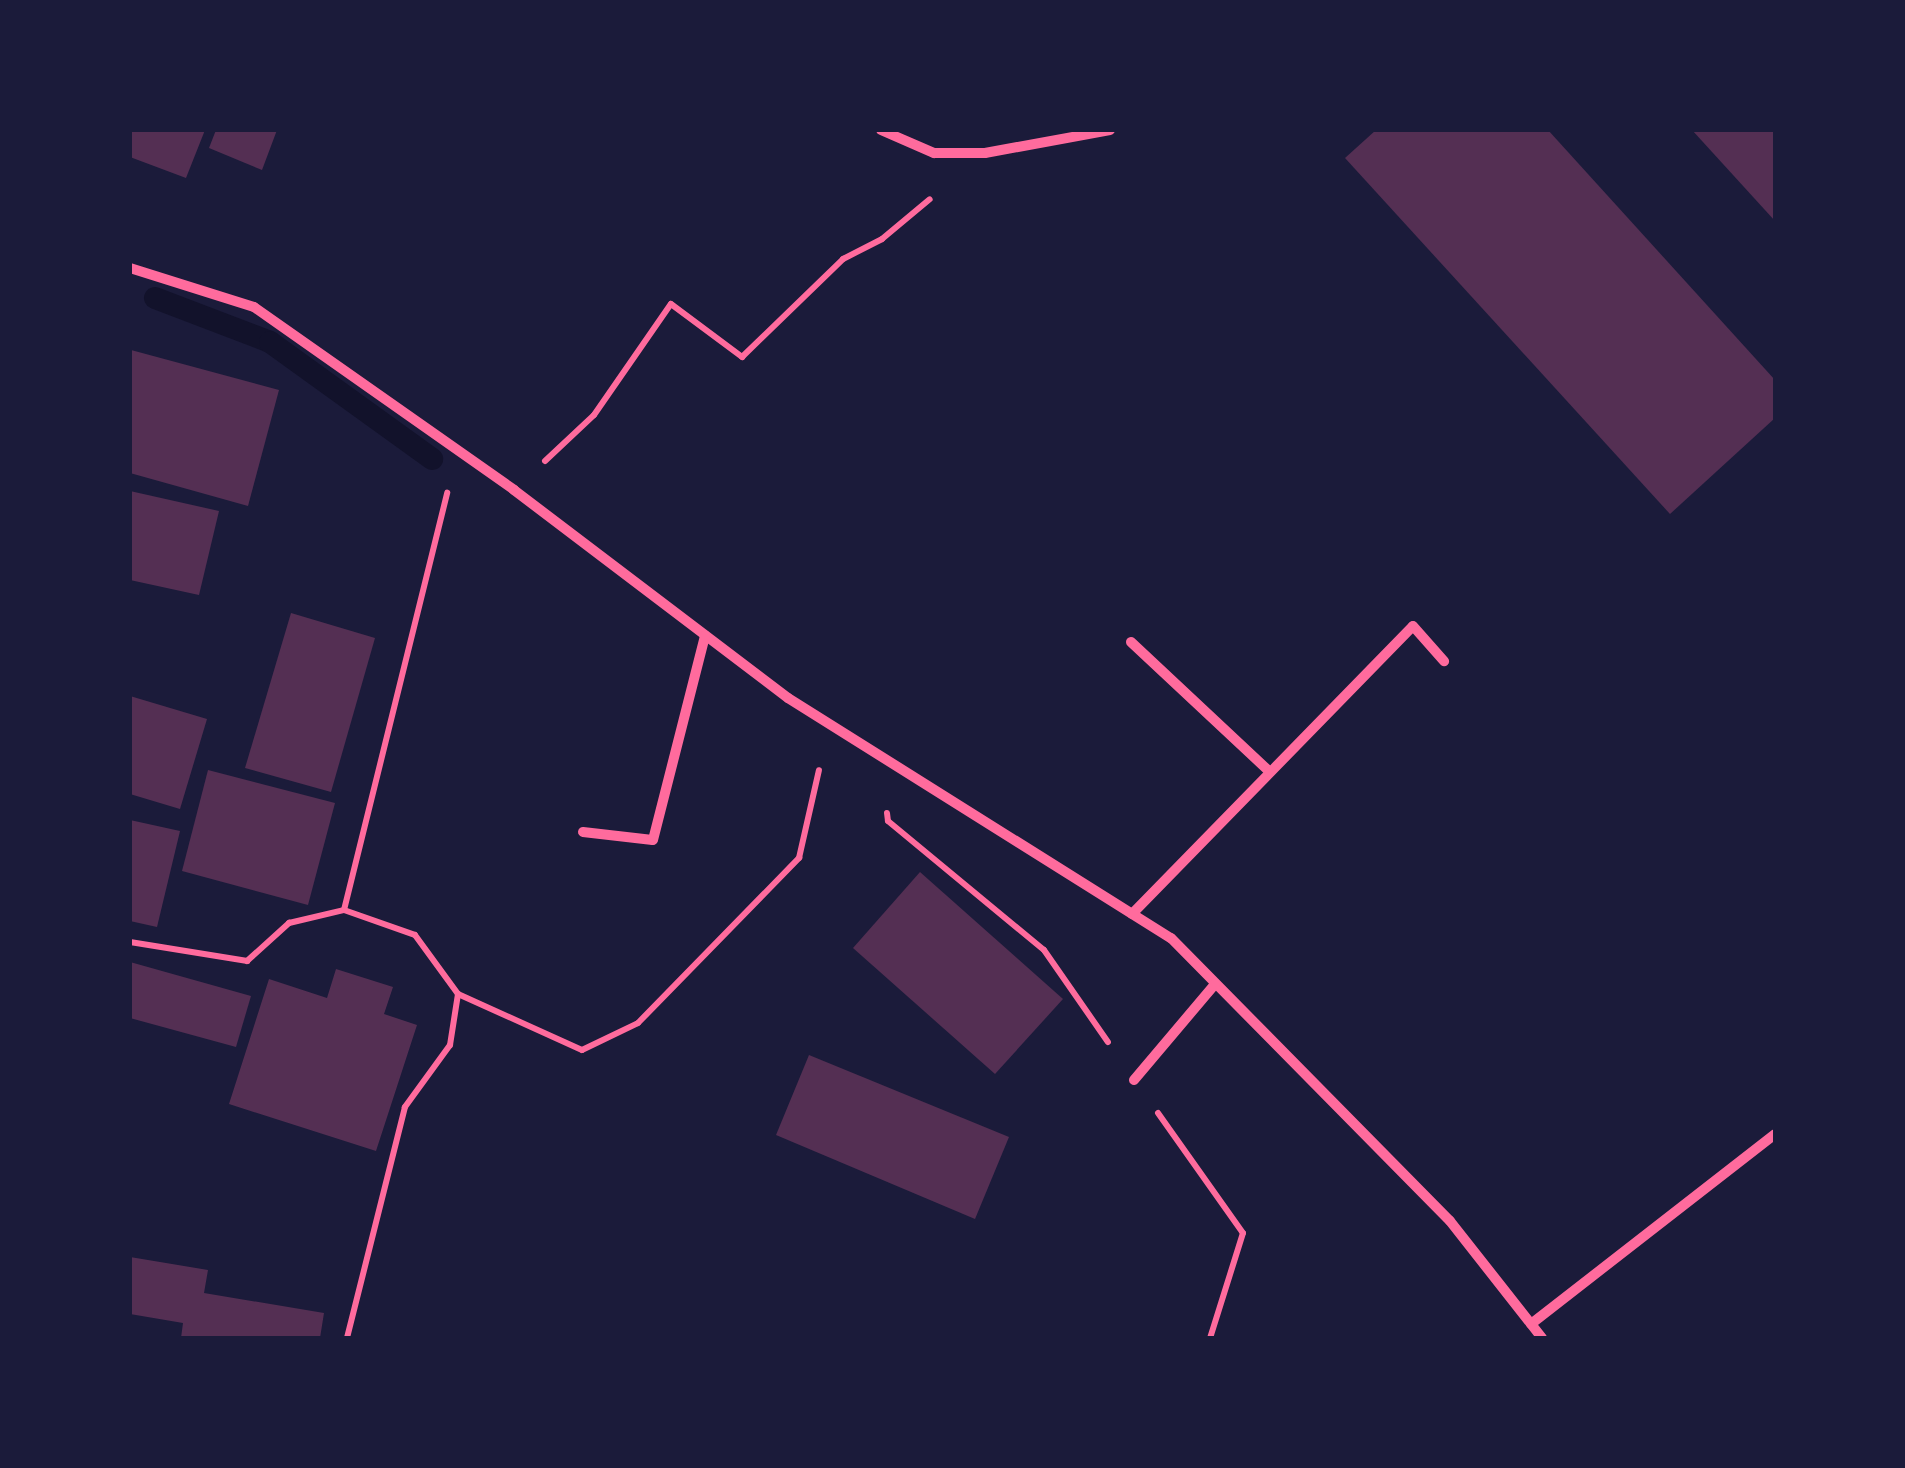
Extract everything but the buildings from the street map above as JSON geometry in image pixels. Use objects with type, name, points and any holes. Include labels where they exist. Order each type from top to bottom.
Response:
[{"type":"street","points":[[881,130],[934,154],[985,153],[1110,130]]},
{"type":"street","points":[[130,268],[254,307],[458,448],[705,636],[824,720],[1171,938],[1450,1220],[1542,1338]]},
{"type":"street","points":[[1132,914],[1412,626],[1444,661]]},
{"type":"street","points":[[583,832],[653,840],[705,636]]},
{"type":"street","points":[[1130,642],[1270,772]]},
{"type":"street","points":[[1134,1080],[1215,984]]},
{"type":"street","points":[[1531,1324],[1775,1134]]},
{"type":"path","points":[[514,490],[594,415],[671,304],[742,357],[843,259],[882,239],[985,153]]},
{"type":"path","points":[[344,910],[458,448]]},
{"type":"path","points":[[130,942],[247,960],[289,923],[344,910],[415,935],[458,994],[582,1050],[638,1023],[799,858],[824,720]]},
{"type":"path","points":[[884,757],[888,821],[1044,950],[1243,1233],[1210,1338]]},
{"type":"path","points":[[346,1338],[405,1107],[450,1045],[458,994]]},
{"type":"waterway","points":[[155,298],[270,342],[432,459]]}]
